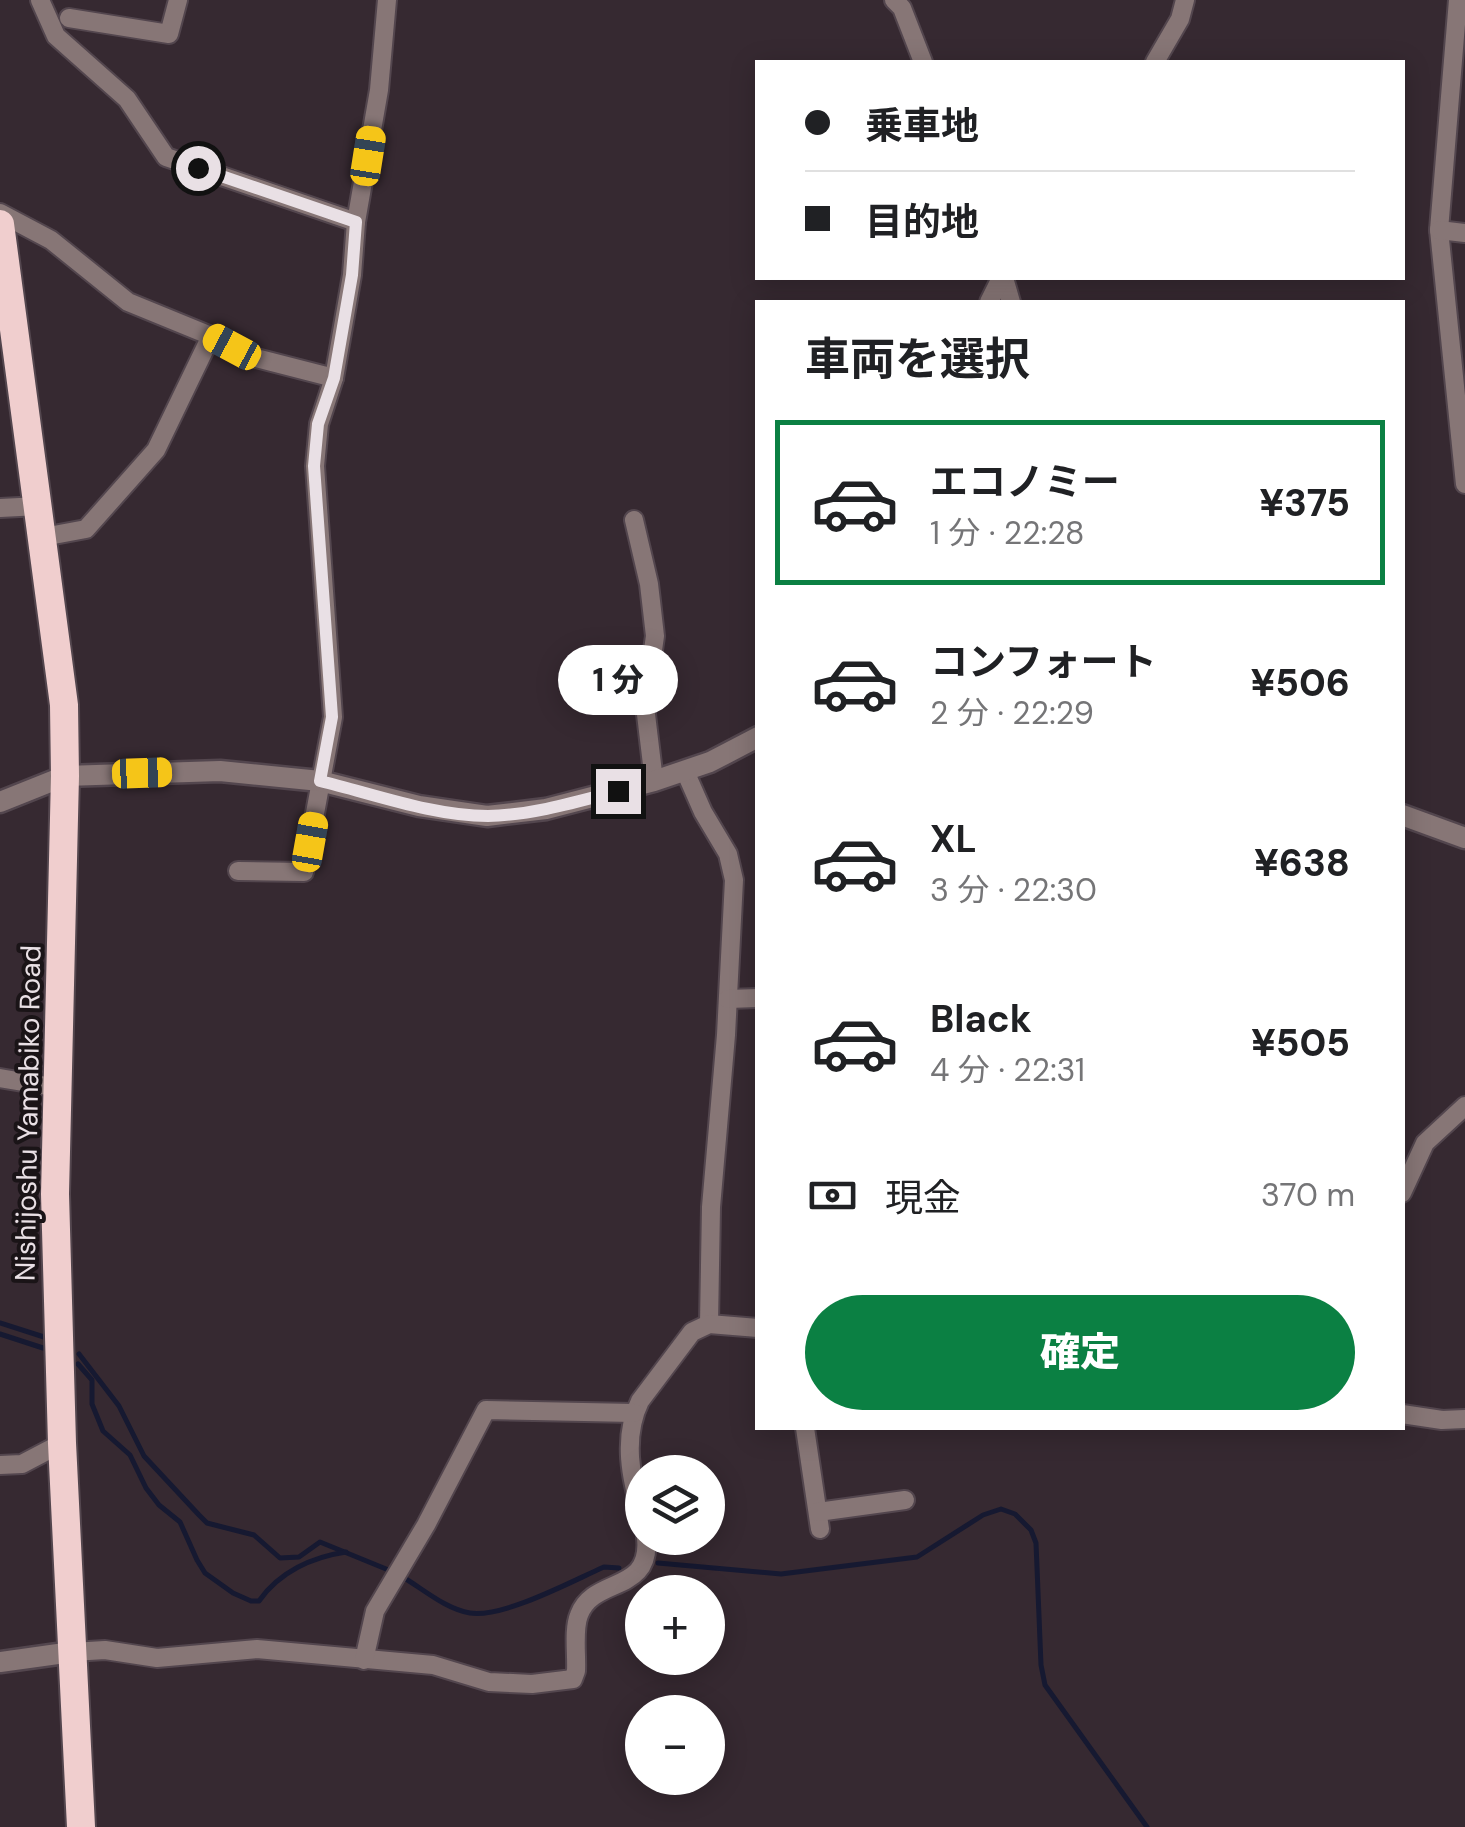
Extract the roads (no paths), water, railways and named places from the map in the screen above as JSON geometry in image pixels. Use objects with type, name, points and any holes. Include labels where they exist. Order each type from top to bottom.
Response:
[{"type":"highway","name":"Nishijoshu Yamabiko Road","points":[[0,224],[64,705],[56,1194],[62,1443],[81,1827]]},
{"type":"street","points":[[40,0],[56,36],[127,99],[166,157],[356,222]]},
{"type":"street","points":[[56,36],[83,0]]},
{"type":"street","points":[[69,18],[168,34],[178,0]]},
{"type":"street","points":[[238,871],[304,872],[332,717],[314,466],[318,424],[334,378],[352,275],[356,222],[379,90],[387,0]]},
{"type":"street","points":[[894,0],[902,8],[922,60]]},
{"type":"street","points":[[1156,60],[1180,18],[1185,0]]},
{"type":"street","points":[[1458,0],[1439,230],[1465,484]]},
{"type":"street","points":[[0,213],[51,240],[128,302],[211,336],[252,358],[334,378]]},
{"type":"street","points":[[1439,230],[1465,233]]},
{"type":"street","points":[[43,536],[86,529],[156,450],[211,336]]},
{"type":"street","points":[[0,508],[39,506]]},
{"type":"street","points":[[634,520],[650,584],[654,636],[645,706],[654,782]]},
{"type":"street","points":[[0,802],[65,776],[220,770],[320,781],[420,806],[486,816],[546,810],[654,782],[710,762],[755,739]]},
{"type":"street","points":[[685,771],[732,869],[728,999],[711,1207],[709,1324]]},
{"type":"street","points":[[1405,816],[1465,838]]},
{"type":"street","points":[[728,999],[755,998]]},
{"type":"street","points":[[0,1078],[59,1088]]},
{"type":"street","points":[[1405,1187],[1425,1143],[1465,1106]]},
{"type":"street","points":[[631,1455],[634,1414],[692,1332],[709,1324],[755,1328]]},
{"type":"street","points":[[364,1660],[375,1612],[486,1410],[634,1414]]},
{"type":"street","points":[[1405,1414],[1465,1419]]},
{"type":"street","points":[[805,1430],[819,1521],[905,1500]]},
{"type":"street","points":[[0,1465],[22,1464],[62,1443]]},
{"type":"street","points":[[0,1662],[104,1650],[158,1658],[257,1649],[433,1665],[489,1682],[532,1684],[573,1679],[578,1614],[597,1593],[631,1579],[640,1570],[645,1555]]},
{"type":"waterway","points":[[0,1323],[44,1337]]},
{"type":"waterway","points":[[0,1334],[43,1348]]},
{"type":"waterway","points":[[79,1354],[119,1406],[144,1456],[207,1523],[254,1535],[280,1558],[299,1557],[320,1542],[391,1571]]},
{"type":"waterway","points":[[78,1364],[92,1380],[92,1404],[103,1431],[130,1455],[146,1488],[180,1522],[205,1573],[233,1593],[259,1601],[276,1582],[297,1568],[346,1552]]},
{"type":"waterway","points":[[658,1563],[781,1574],[917,1557],[983,1515],[1001,1509],[1015,1514],[1031,1530],[1036,1543],[1045,1685],[1147,1827]]},
{"type":"waterway","points":[[401,1576],[452,1607],[484,1613],[538,1597],[604,1567],[619,1568]]}]
